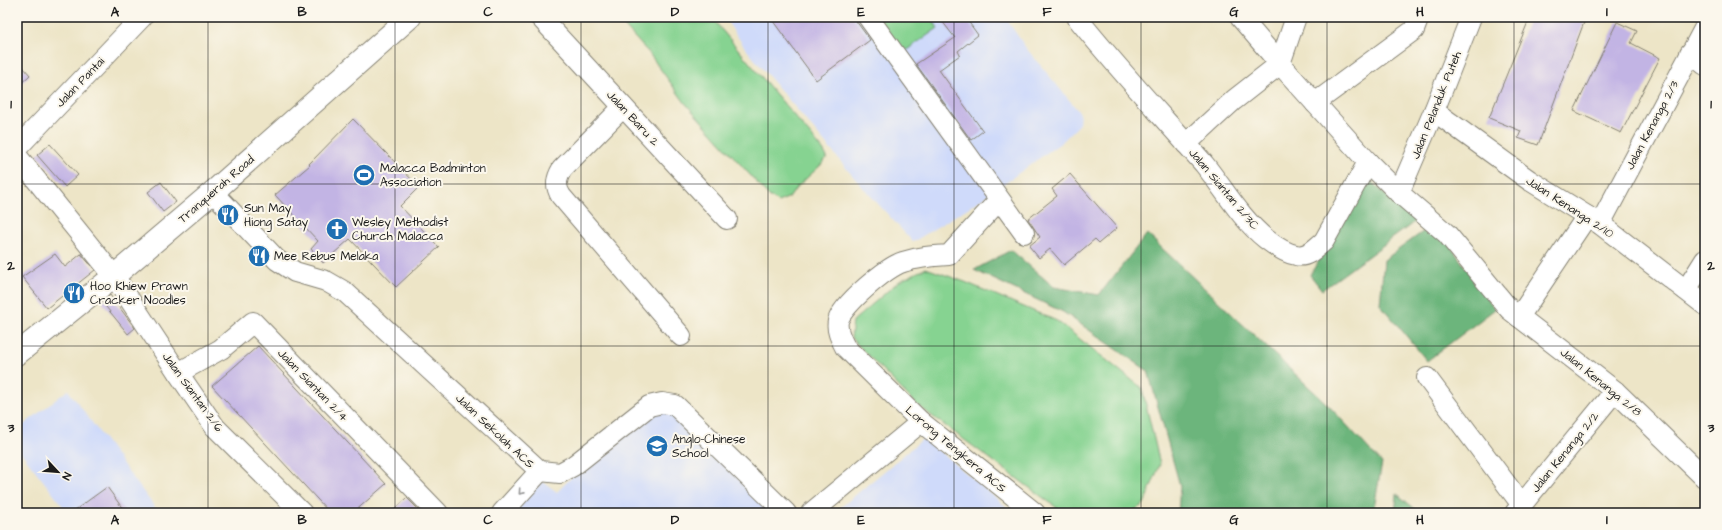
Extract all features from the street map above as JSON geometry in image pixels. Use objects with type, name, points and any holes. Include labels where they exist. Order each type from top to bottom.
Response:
[{"type":"main road","name":"Tranquerah Road","points":[[17,354],[114,276],[213,192],[410,17]]},
{"type":"street","name":"Jalan Pantai","points":[[17,148],[142,17]]},
{"type":"street","name":"Jalan Baru 2","points":[[540,17],[727,219]]},
{"type":"street","points":[[868,17],[1024,233]]},
{"type":"street","name":"Jalan Kenanga 2/8","points":[[1240,17],[1368,162],[1399,192],[1447,234],[1514,313],[1615,391],[1705,478]]},
{"type":"street","points":[[1186,144],[1234,100],[1280,64],[1296,17]]},
{"type":"street","name":"Jalan Pelanduk Puteh","points":[[1399,192],[1472,17]]},
{"type":"street","name":"Jalan Siantan 2/3C","points":[[1079,18],[1121,71],[1217,180],[1242,214],[1266,238],[1282,250],[1297,256],[1306,255],[1324,241],[1368,162]]},
{"type":"street","points":[[1315,103],[1417,23]]},
{"type":"street","name":"Jalan Kenanga 2/3","points":[[1514,313],[1593,220],[1698,59],[1705,27]]},
{"type":"street","points":[[623,107],[562,169],[557,178],[556,187],[561,196],[681,336]]},
{"type":"street","name":"Jalan Kenanga 2/10","points":[[1434,111],[1528,180],[1593,220],[1705,305]]},
{"type":"street","points":[[17,156],[114,276]]},
{"type":"street","name":"Jalan Sekolah ACS","points":[[213,192],[277,260],[296,272],[326,280],[345,292],[540,471],[560,473],[573,466],[649,406],[662,403],[675,405],[786,513]]},
{"type":"street","name":"Lorong Tengkera ACS","points":[[999,200],[949,255],[923,257],[902,262],[882,274],[844,308],[838,322],[838,335],[845,347],[921,422],[1035,513]]},
{"type":"street","points":[[1686,290],[1705,260]]},
{"type":"street","name":"Jalan Siantan 2/6","points":[[114,276],[215,427],[302,513]]},
{"type":"street","name":"Jalan Siantan 2/4","points":[[178,373],[221,349],[253,322],[438,513]]},
{"type":"street","points":[[1428,378],[1519,509]]},
{"type":"street","name":"Jalan Kenanga 2/2","points":[[1519,509],[1615,391]]},
{"type":"street","points":[[812,513],[921,422]]},
{"type":"street","points":[[502,513],[540,471]]},
{"type":"shaded area","points":[[724,17],[1005,17],[1026,48],[1080,113],[1079,125],[1062,142],[987,196],[913,242],[858,182],[746,49]]},
{"type":"shaded area","points":[[68,390],[159,513],[68,513],[17,447],[17,430]]},
{"type":"shaded area","name":"Anglo-Chinese School","points":[[643,405],[674,410],[783,513],[514,513],[542,481],[557,492]]},
{"type":"shaded area","points":[[924,438],[1014,513],[834,513]]},
{"type":"green space","points":[[616,17],[711,17],[823,150],[827,157],[823,163],[796,188],[790,197],[778,202],[769,196],[686,104],[648,52]]},
{"type":"green space","points":[[875,17],[931,17],[938,28],[901,54]]},
{"type":"green space","points":[[1368,179],[1416,221],[1322,290],[1310,275]]},
{"type":"green space","points":[[1428,228],[1449,244],[1495,309],[1427,361],[1380,304],[1384,260]]},
{"type":"green space","points":[[1147,234],[1328,405],[1382,463],[1373,513],[1178,513],[1180,486],[1148,371],[1063,312],[974,270],[1011,250],[1054,287],[1099,295]]},
{"type":"green space","points":[[926,268],[965,282],[1057,321],[1142,388],[1160,464],[1144,504],[1130,513],[1064,513],[917,405],[851,338],[853,321],[898,282]]},
{"type":"green space","points":[[1397,494],[1420,513],[1395,513]]},
{"type":"building","points":[[770,17],[853,17],[870,40],[816,80]]},
{"type":"building","points":[[939,17],[965,17],[978,35],[958,51],[960,55],[939,70],[983,131],[971,140],[916,64],[955,38]]},
{"type":"building","points":[[1530,17],[1586,17],[1538,145],[1518,138],[1521,131],[1489,118]]},
{"type":"building","points":[[1617,22],[1637,31],[1631,43],[1660,58],[1621,133],[1574,111]]},
{"type":"building","points":[[17,60],[30,75],[17,87]]},
{"type":"building","points":[[353,119],[419,187],[400,206],[439,247],[396,287],[350,239],[323,263],[311,249],[318,241],[275,195],[310,165],[309,164]]},
{"type":"building","points":[[50,144],[78,175],[65,187],[37,155]]},
{"type":"building","points":[[1070,174],[1117,228],[1099,243],[1095,239],[1064,265],[1050,249],[1039,258],[1029,246],[1040,237],[1028,219],[1057,196],[1052,189]]},
{"type":"building","points":[[161,182],[176,202],[163,212],[148,192]]},
{"type":"building","points":[[55,254],[65,267],[81,254],[95,270],[47,308],[22,277]]},
{"type":"building","points":[[110,295],[135,328],[128,334],[102,302]]},
{"type":"building","points":[[258,346],[386,484],[353,513],[330,513],[212,386]]},
{"type":"building","points":[[107,487],[126,513],[71,513]]},
{"type":"building","points":[[407,498],[422,513],[391,513]]},
{"type":"place","name":"Malacca Badminton Association","points":[[364,175]]},
{"type":"place","name":"Sun May Hiong Satay","points":[[228,215]]},
{"type":"place","name":"Wesley Methodist Church Malacca","points":[[337,229]]},
{"type":"place","name":"Mee Rebus Melaka","points":[[259,256]]},
{"type":"place","name":"Hoo Khiew Prawn Cracker Noodles","points":[[74,293]]},
{"type":"place","name":"Anglo-Chinese School","points":[[657,446]]}]
